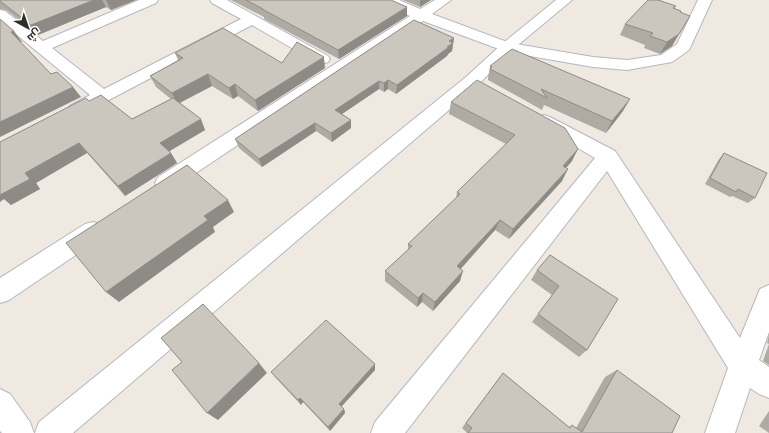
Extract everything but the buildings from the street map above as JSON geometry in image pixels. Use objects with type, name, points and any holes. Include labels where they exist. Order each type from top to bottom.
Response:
[{"type":"street","points":[[42,46],[151,0]]},
{"type":"street","points":[[217,0],[339,68]]},
{"type":"street","points":[[387,0],[421,15],[507,47],[594,62],[627,65],[666,59],[684,47],[705,0]]},
{"type":"street","points":[[153,191],[444,0]]},
{"type":"street","points":[[50,433],[472,81],[507,47],[565,0]]},
{"type":"street","points":[[0,14],[42,46],[102,96]]},
{"type":"street","points":[[61,117],[253,19]]},
{"type":"street","points":[[472,81],[492,92]]},
{"type":"street","points":[[526,111],[608,156],[743,366],[769,384]]},
{"type":"street","points":[[386,433],[608,156]]},
{"type":"street","points":[[0,292],[106,222]]},
{"type":"street","points":[[720,433],[769,297]]},
{"type":"street","points":[[0,404],[19,433]]}]
